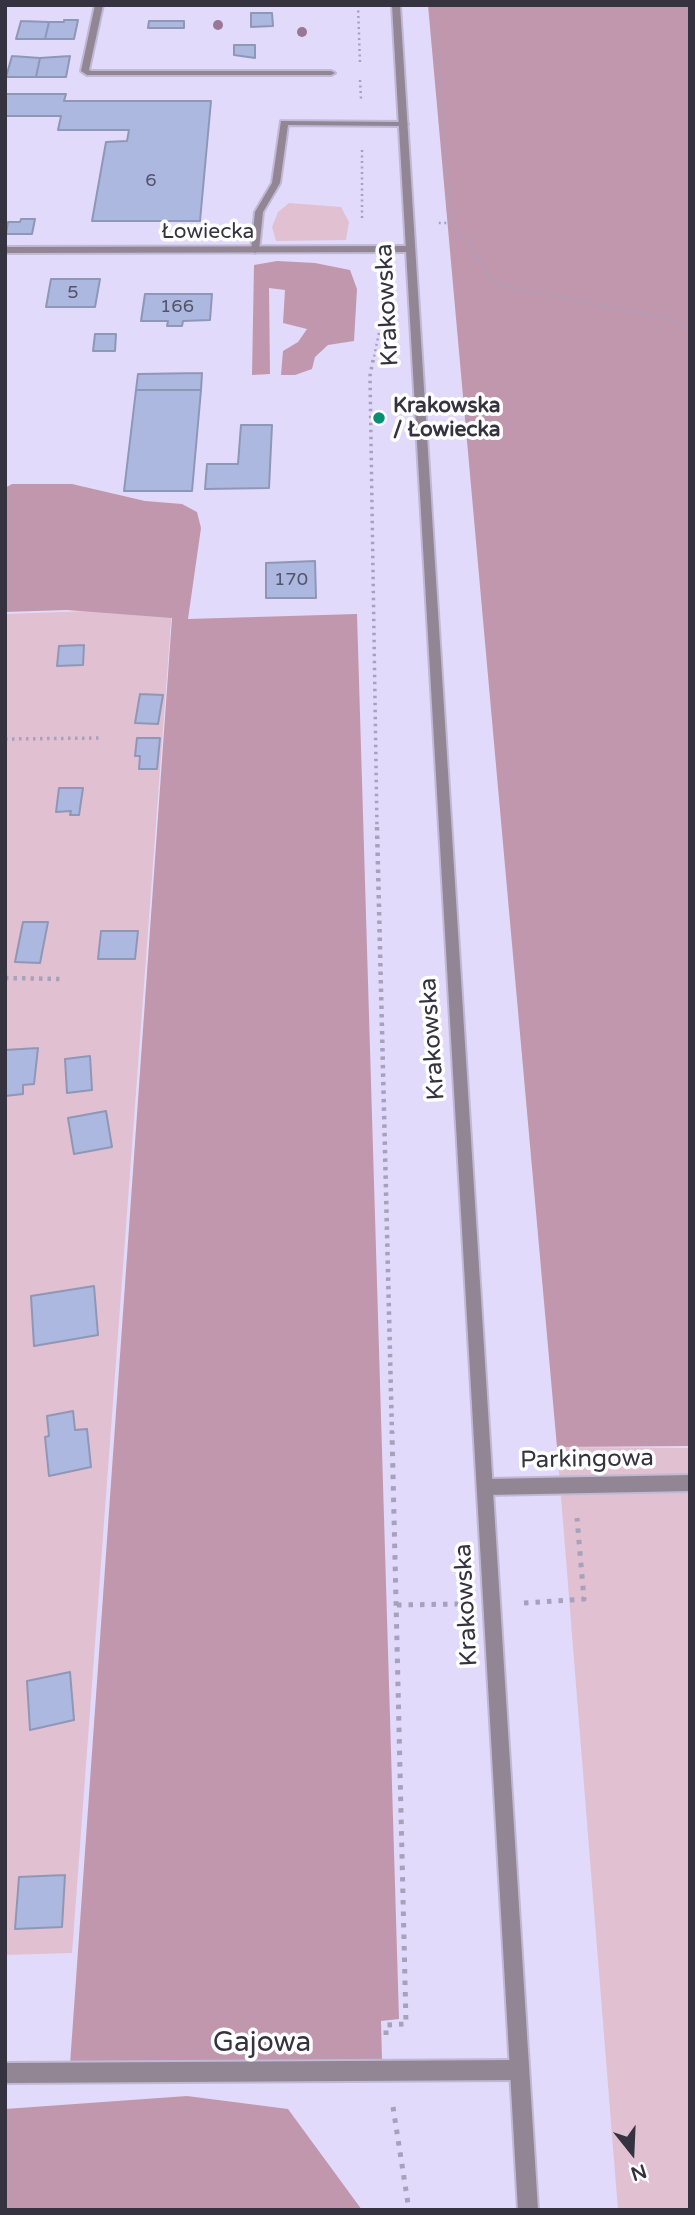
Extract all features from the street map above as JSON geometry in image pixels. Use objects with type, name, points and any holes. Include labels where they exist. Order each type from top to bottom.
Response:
[{"type":"street","points":[[99,5],[85,71],[90,73],[331,73]]},
{"type":"street","name":"Krakowska","points":[[396,5],[528,2210]]},
{"type":"street","points":[[255,250],[259,212],[276,183],[284,123],[404,124]]},
{"type":"street","name":"Łowiecka","points":[[5,250],[410,249]]},
{"type":"street","name":"Parkingowa","points":[[486,1487],[690,1483]]},
{"type":"street","name":"Gajowa","points":[[5,2073],[519,2070]]},
{"type":"path","points":[[357,249],[357,235],[362,232],[358,5]]},
{"type":"path","points":[[452,223],[456,233],[469,241],[488,275],[500,285],[646,314],[690,326]]},
{"type":"path","points":[[381,310],[382,321],[370,376],[372,605],[406,2024],[386,2025],[387,2071],[409,2210]]},
{"type":"path","points":[[5,739],[102,738]]},
{"type":"path","points":[[5,978],[60,979]]},
{"type":"shaded area","points":[[428,5],[690,5],[690,1446],[557,1447]]},
{"type":"shaded area","points":[[289,203],[341,207],[349,222],[346,240],[276,241],[272,227],[278,212]]},
{"type":"shaded area","points":[[277,261],[315,263],[350,270],[357,289],[354,341],[328,345],[315,357],[312,369],[295,375],[281,375],[283,351],[298,342],[307,329],[283,323],[285,290],[269,288],[270,374],[252,375],[254,265]]},
{"type":"shaded area","points":[[12,484],[72,484],[145,501],[182,504],[197,512],[201,528],[188,619],[357,614],[399,2019],[381,2021],[382,2060],[70,2064],[172,618],[67,610],[5,612],[5,488]]},
{"type":"shaded area","points":[[172,608],[72,1953],[5,1955],[5,614]]},
{"type":"shaded area","points":[[557,1447],[690,1448],[690,2210],[618,2210]]},
{"type":"shaded area","points":[[187,2096],[288,2109],[362,2210],[5,2210],[5,2109]]},
{"type":"building","points":[[251,13],[272,13],[273,26],[251,27]]},
{"type":"building","points":[[78,20],[74,39],[45,39],[49,22]]},
{"type":"building","points":[[21,21],[49,22],[45,39],[16,39]]},
{"type":"building","points":[[149,21],[184,21],[184,28],[148,28]]},
{"type":"building","points":[[234,45],[255,45],[255,58],[234,55]]},
{"type":"building","points":[[12,56],[40,58],[36,77],[6,77]]},
{"type":"building","points":[[70,56],[66,77],[36,77],[40,58]]},
{"type":"building","points":[[5,94],[66,94],[64,101],[211,101],[200,221],[92,221],[106,142],[127,141],[129,130],[58,130],[61,116],[5,116]]},
{"type":"building","points":[[21,219],[35,219],[32,234],[6,234],[8,222],[20,222]]},
{"type":"building","points":[[51,279],[100,279],[95,307],[46,307]]},
{"type":"building","points":[[145,294],[212,294],[210,320],[183,321],[182,326],[167,326],[168,321],[141,321]]},
{"type":"building","points":[[95,334],[116,334],[115,351],[93,351]]},
{"type":"building","points":[[202,373],[201,390],[136,390],[138,374]]},
{"type":"building","points":[[136,390],[201,390],[192,491],[124,491]]},
{"type":"building","points":[[241,425],[272,425],[269,488],[205,489],[207,464],[238,464]]},
{"type":"building","points":[[315,561],[316,598],[266,598],[266,563]]},
{"type":"building","points":[[84,645],[83,665],[57,666],[59,646]]},
{"type":"building","points":[[140,694],[163,695],[158,724],[135,723]]},
{"type":"building","points":[[137,738],[160,738],[157,769],[139,769],[140,756],[135,756]]},
{"type":"building","points":[[59,788],[83,788],[79,815],[70,815],[71,811],[56,812]]},
{"type":"building","points":[[23,922],[48,922],[40,963],[15,962]]},
{"type":"building","points":[[101,931],[138,931],[135,959],[98,959]]},
{"type":"building","points":[[38,1048],[34,1084],[23,1085],[23,1094],[5,1096],[5,1050]]},
{"type":"building","points":[[90,1056],[92,1090],[67,1093],[65,1059]]},
{"type":"building","points":[[106,1111],[112,1147],[74,1154],[68,1118]]},
{"type":"building","points":[[94,1286],[98,1335],[34,1346],[31,1296]]},
{"type":"building","points":[[73,1411],[75,1430],[87,1429],[91,1467],[49,1476],[45,1437],[49,1436],[47,1416]]},
{"type":"building","points":[[70,1672],[74,1720],[30,1730],[27,1681]]},
{"type":"building","points":[[65,1875],[62,1927],[15,1929],[19,1877]]},
{"type":"place","name":"Krakowska / Łowiecka","points":[[379,418]]}]
